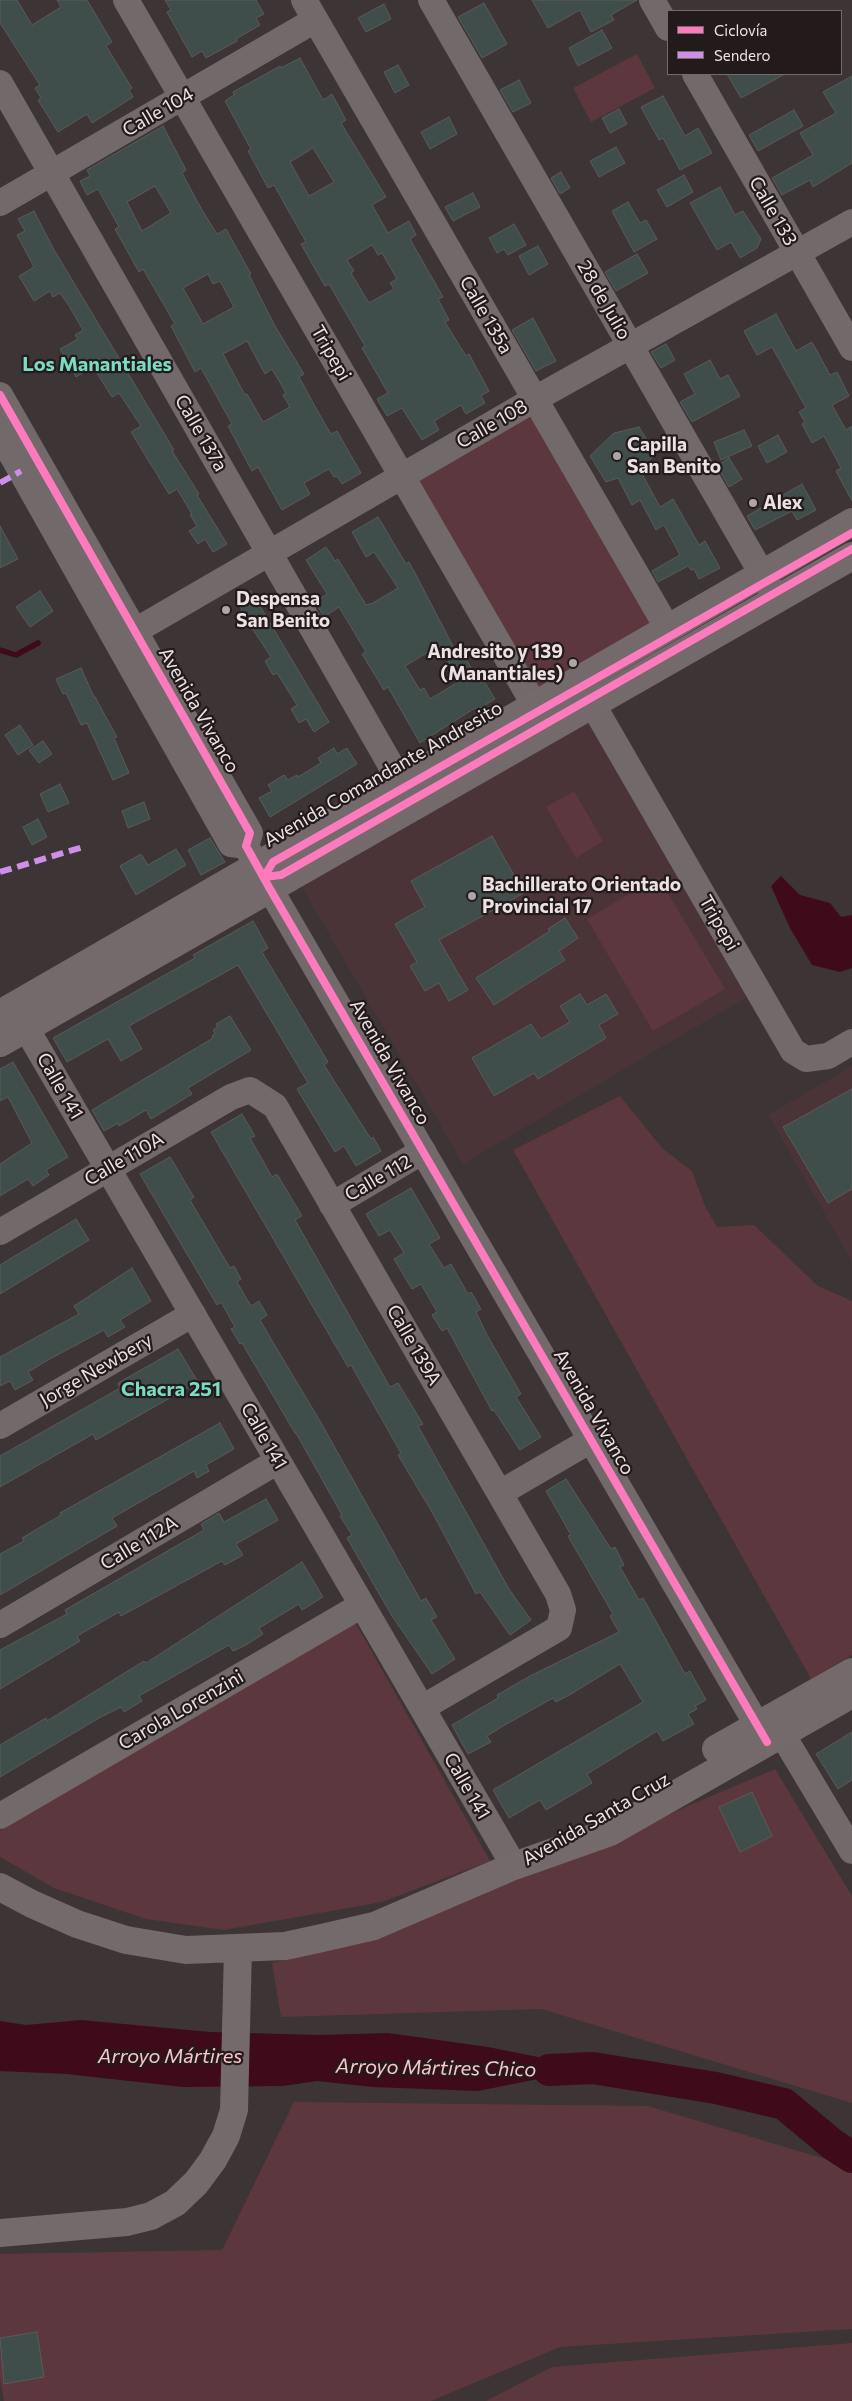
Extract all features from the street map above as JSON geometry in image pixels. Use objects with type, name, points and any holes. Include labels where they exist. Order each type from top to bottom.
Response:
[{"type":"main road","name":"Avenida Comandante Andresito","points":[[0,1042],[13,1016],[258,867],[852,522]]},
{"type":"main road","name":"Avenida Comandante Andresito","points":[[258,867],[593,705],[852,556]]},
{"type":"main road","name":"Avenida Santa Cruz","points":[[769,1734],[852,1672]]},
{"type":"main road","name":"Avenida Santa Cruz","points":[[0,1887],[77,1924],[126,1940],[186,1950],[285,1946],[374,1926],[514,1866],[769,1734],[852,1694]]},
{"type":"main road","points":[[0,2234],[126,2222],[151,2216],[175,2202],[196,2183],[213,2160],[226,2136],[234,2110],[234,2028],[238,1948]]},
{"type":"street","name":"Tripepi","points":[[126,0],[535,706]]},
{"type":"street","name":"28 de Julio","points":[[431,0],[777,600]]},
{"type":"street","points":[[652,0],[667,26]]},
{"type":"street","name":"Calle 104","points":[[0,203],[183,97],[310,10]]},
{"type":"street","name":"Calle 135a","points":[[310,10],[668,629]]},
{"type":"street","name":"Calle 133","points":[[695,75],[852,348]]},
{"type":"street","name":"Calle 137a","points":[[0,82],[401,783]]},
{"type":"street","name":"Calle 108","points":[[135,631],[535,399],[852,222]]},
{"type":"street","name":"Avenida Vivanco","points":[[0,395],[250,833],[258,867],[591,1440],[769,1734],[852,1851]]},
{"type":"street","name":"Avenida Vivanco","points":[[0,434],[231,844],[258,867]]},
{"type":"street","name":"Tripepi","points":[[593,705],[793,1051],[806,1059],[828,1056],[852,1042]]},
{"type":"street","name":"Calle 141","points":[[13,1016],[108,1169],[514,1866]]},
{"type":"street","name":"Calle 110A","points":[[0,1232],[232,1097],[250,1090]]},
{"type":"street","name":"Calle 139A","points":[[250,1090],[275,1106],[558,1594],[563,1610],[559,1628],[422,1708]]},
{"type":"street","name":"Calle 112","points":[[332,1205],[423,1151]]},
{"type":"street","name":"Jorge Newbery","points":[[0,1426],[193,1314]]},
{"type":"street","points":[[500,1493],[591,1440]]},
{"type":"street","name":"Calle 112A","points":[[0,1625],[278,1461]]},
{"type":"street","name":"Carola Lorenzini","points":[[0,1816],[362,1605]]},
{"type":"shaded area","points":[[637,54],[655,88],[591,122],[573,88]]},
{"type":"shaded area","points":[[536,410],[663,624],[535,696],[411,482]]},
{"type":"shaded area","points":[[586,717],[752,994],[463,1164],[301,886]]},
{"type":"shaded area","points":[[574,791],[603,841],[576,858],[546,807]]},
{"type":"shaded area","points":[[658,877],[725,989],[653,1031],[587,919]]},
{"type":"shaded area","points":[[852,1066],[852,1261],[768,1115]]},
{"type":"shaded area","points":[[620,1096],[662,1148],[692,1171],[705,1206],[717,1227],[754,1225],[818,1286],[852,1301],[852,1655],[811,1679],[513,1150]]},
{"type":"shaded area","points":[[355,1622],[490,1861],[382,1902],[224,1930],[146,1919],[54,1888],[0,1857],[0,1830]]},
{"type":"shaded area","points":[[775,1769],[852,1896],[852,2103],[541,2009],[281,2017],[272,1963],[389,1933]]},
{"type":"shaded area","points":[[294,2102],[648,2106],[852,2167],[852,2329],[560,2347],[431,2401],[4,2401],[0,2379],[0,2254],[222,2250]]},
{"type":"shaded area","points":[[852,2343],[852,2401],[486,2401],[552,2367]]},
{"type":"water","points":[[781,876],[800,895],[830,903],[841,917],[852,915],[852,968],[840,972],[812,965],[790,928],[771,886]]},
{"type":"water","name":"Arroyo Mártires","points":[[81,2020],[210,2032],[318,2035],[388,2033],[488,2047],[593,2068],[478,2091],[373,2087],[317,2081],[283,2086],[183,2087],[67,2074],[0,2071],[0,2021],[26,2025]]},
{"type":"building","points":[[0,0],[17,0],[32,25],[61,7],[57,0],[87,0],[112,42],[106,46],[132,88],[129,90],[133,97],[92,123],[87,114],[58,132],[38,100],[41,98],[35,88],[40,85],[0,23]]},
{"type":"building","points":[[165,0],[256,0],[264,14],[256,18],[260,25],[236,39],[237,41],[206,58],[202,51],[192,57],[167,12],[171,10]]},
{"type":"building","points":[[532,0],[637,0],[611,15],[614,20],[591,32],[580,10],[548,28]]},
{"type":"building","points":[[484,3],[507,44],[482,58],[458,17]]},
{"type":"building","points":[[384,4],[391,19],[366,32],[358,18]]},
{"type":"building","points":[[602,30],[612,48],[578,66],[569,48]]},
{"type":"building","points":[[300,58],[323,100],[332,94],[346,120],[341,123],[386,197],[372,205],[388,233],[409,221],[416,235],[410,239],[443,297],[438,299],[449,320],[445,322],[466,356],[469,354],[489,391],[481,396],[485,403],[466,414],[461,405],[434,421],[439,430],[422,440],[402,408],[387,416],[377,399],[388,393],[362,348],[365,346],[329,284],[325,286],[301,244],[306,242],[274,185],[268,188],[248,151],[251,149],[225,101],[234,95],[233,92],[280,66],[281,68]],"holes":[[[313,148],[334,182],[309,196],[290,162]],[[372,245],[378,255],[382,253],[397,279],[390,283],[394,289],[369,303],[351,273],[354,271],[347,260]]]},
{"type":"building","points":[[398,65],[409,85],[395,93],[384,72]]},
{"type":"building","points":[[728,75],[783,75],[741,98]]},
{"type":"building","points":[[852,76],[852,163],[813,187],[810,180],[782,195],[772,178],[813,155],[800,133],[836,113],[823,92]]},
{"type":"building","points":[[519,80],[531,103],[513,112],[500,90]]},
{"type":"building","points":[[663,96],[685,136],[698,128],[712,153],[680,170],[663,138],[659,140],[641,107]]},
{"type":"building","points":[[619,109],[627,124],[610,133],[602,118]]},
{"type":"building","points":[[794,110],[803,126],[758,151],[749,135]]},
{"type":"building","points":[[449,117],[457,134],[430,149],[421,132]]},
{"type":"building","points":[[163,126],[186,170],[182,173],[202,210],[217,234],[226,229],[251,274],[249,275],[275,326],[304,374],[299,377],[317,410],[331,434],[337,431],[361,473],[342,484],[329,469],[304,483],[310,494],[282,510],[258,467],[252,471],[228,426],[232,424],[201,368],[195,372],[171,326],[175,324],[143,269],[139,272],[115,229],[119,227],[98,189],[87,195],[80,181],[90,176],[87,170]],"holes":[[[155,186],[171,213],[142,231],[127,202]],[[208,274],[213,284],[220,281],[234,307],[203,324],[183,288]],[[247,341],[265,374],[272,369],[286,393],[283,395],[290,407],[263,422],[247,394],[245,395],[223,354]]]},
{"type":"building","points":[[616,147],[625,163],[599,177],[590,161]]},
{"type":"building","points":[[561,172],[570,188],[560,194],[551,178]]},
{"type":"building","points":[[684,175],[693,192],[667,207],[657,190]]},
{"type":"building","points":[[720,187],[735,215],[743,211],[761,239],[757,248],[740,258],[731,242],[717,250],[690,203]]},
{"type":"building","points":[[473,193],[480,207],[453,221],[445,207]]},
{"type":"building","points":[[628,202],[640,223],[646,220],[657,239],[634,252],[612,211]]},
{"type":"building","points":[[34,211],[53,248],[174,450],[172,451],[227,544],[213,552],[205,539],[198,544],[189,531],[197,526],[190,515],[192,514],[177,489],[169,494],[131,432],[141,426],[119,393],[112,397],[93,367],[76,377],[60,349],[78,339],[75,335],[83,330],[60,293],[53,297],[50,291],[34,301],[19,276],[34,267],[17,235],[25,231],[18,219]]},
{"type":"building","points":[[514,224],[526,245],[508,255],[504,249],[497,253],[489,238]]},
{"type":"building","points":[[538,246],[548,264],[529,275],[519,256]]},
{"type":"building","points":[[637,254],[648,273],[616,291],[605,272]]},
{"type":"building","points":[[776,314],[796,351],[812,342],[830,375],[837,372],[849,396],[832,405],[846,430],[852,426],[852,501],[836,471],[841,468],[824,436],[812,443],[802,424],[805,422],[799,412],[806,408],[772,347],[757,355],[744,331]]},
{"type":"building","points":[[533,318],[556,361],[536,371],[512,330]]},
{"type":"building","points":[[666,344],[675,360],[661,368],[651,352]]},
{"type":"building","points":[[710,360],[720,379],[728,375],[740,396],[692,422],[680,402],[695,394],[684,374]]},
{"type":"building","points":[[639,427],[655,453],[641,472],[660,507],[673,499],[699,545],[705,541],[720,568],[699,579],[694,569],[691,570],[688,566],[658,582],[652,571],[680,555],[664,525],[656,530],[640,500],[632,505],[618,478],[606,482],[590,456],[614,433]]},
{"type":"building","points":[[744,430],[752,446],[721,460],[714,442]]},
{"type":"building","points":[[778,435],[787,452],[767,463],[758,446]]},
{"type":"building","points":[[729,458],[742,479],[729,487],[717,466]]},
{"type":"building","points":[[802,484],[816,510],[797,520],[792,511],[755,530],[747,516]]},
{"type":"building","points":[[378,517],[406,564],[409,562],[454,648],[438,658],[433,649],[405,666],[420,690],[424,688],[430,699],[460,681],[448,661],[462,652],[480,683],[484,681],[495,699],[477,710],[475,708],[420,743],[388,687],[384,690],[362,654],[366,652],[339,607],[324,617],[315,602],[327,594],[306,560],[326,547],[335,561],[338,559],[366,605],[373,603],[398,588],[374,552],[366,557],[352,532]]},
{"type":"building","points":[[0,526],[18,559],[0,568]]},
{"type":"building","points":[[40,591],[53,611],[30,627],[16,607]]},
{"type":"building","points":[[251,591],[329,722],[314,732],[306,719],[299,723],[291,709],[297,705],[277,673],[273,675],[265,661],[271,657],[250,625],[244,629],[235,614],[242,610],[236,600]]},
{"type":"building","points":[[81,668],[94,697],[117,737],[114,738],[129,773],[113,780],[87,723],[81,725],[66,693],[63,694],[56,679]]},
{"type":"building","points":[[20,725],[33,745],[18,755],[5,735]]},
{"type":"building","points":[[43,741],[52,754],[39,763],[29,750]]},
{"type":"building","points":[[334,748],[337,754],[347,748],[357,764],[270,817],[259,798],[272,791],[268,785],[284,775],[288,780],[297,775],[298,777],[321,763],[318,758]]},
{"type":"building","points":[[60,784],[69,803],[48,812],[40,794]]},
{"type":"building","points":[[144,802],[150,819],[128,828],[122,811]]},
{"type":"building","points":[[38,819],[47,837],[32,845],[23,827]]},
{"type":"building","points":[[492,836],[524,893],[439,940],[468,990],[449,1001],[439,983],[425,991],[410,966],[417,962],[395,924],[425,907],[411,881]]},
{"type":"building","points":[[210,838],[225,862],[201,875],[188,850]]},
{"type":"building","points":[[176,849],[186,865],[136,895],[120,866],[141,854],[148,865]]},
{"type":"building","points":[[565,918],[578,938],[559,951],[565,960],[494,1005],[476,978],[550,931],[548,929]]},
{"type":"building","points":[[253,921],[268,948],[262,952],[328,1062],[324,1065],[371,1139],[373,1137],[381,1151],[356,1166],[344,1146],[335,1152],[297,1089],[308,1083],[238,965],[129,1026],[142,1049],[121,1061],[108,1039],[67,1062],[53,1038],[195,958],[193,955]]},
{"type":"building","points":[[580,994],[587,1005],[606,994],[618,1014],[599,1025],[606,1038],[538,1079],[534,1073],[494,1096],[472,1058],[531,1024],[541,1039],[570,1022],[560,1006]]},
{"type":"building","points":[[230,1016],[251,1050],[188,1088],[192,1094],[151,1119],[146,1110],[119,1126],[118,1123],[104,1131],[92,1110],[213,1038],[212,1036],[215,1033],[213,1030],[218,1027],[216,1024]]},
{"type":"building","points":[[13,1062],[68,1157],[46,1170],[49,1175],[33,1186],[28,1179],[0,1196],[0,1164],[32,1143],[8,1097],[0,1101],[0,1069]]},
{"type":"building","points":[[852,1089],[852,1189],[828,1203],[783,1127]]},
{"type":"building","points":[[242,1114],[255,1136],[250,1138],[272,1177],[277,1174],[302,1216],[295,1220],[390,1387],[398,1383],[423,1424],[418,1426],[509,1589],[531,1620],[510,1635],[480,1592],[476,1594],[432,1512],[398,1455],[401,1453],[351,1365],[348,1367],[211,1132]]},
{"type":"building","points":[[170,1157],[194,1197],[190,1200],[230,1268],[234,1266],[241,1279],[237,1282],[251,1306],[259,1301],[267,1315],[260,1320],[320,1421],[421,1601],[426,1598],[437,1617],[431,1620],[455,1659],[432,1674],[392,1616],[347,1538],[352,1535],[340,1516],[342,1515],[296,1433],[242,1343],[240,1344],[231,1329],[235,1327],[221,1302],[217,1305],[140,1174]]},
{"type":"building","points":[[411,1188],[440,1238],[429,1244],[444,1268],[451,1264],[468,1294],[471,1292],[481,1309],[476,1312],[521,1394],[516,1397],[541,1437],[520,1450],[494,1410],[492,1411],[447,1328],[442,1331],[432,1315],[437,1312],[421,1284],[412,1289],[394,1259],[404,1253],[390,1230],[379,1236],[366,1214]]},
{"type":"building","points":[[76,1219],[89,1240],[0,1294],[0,1265]]},
{"type":"building","points":[[132,1268],[151,1301],[120,1320],[125,1327],[108,1337],[104,1330],[48,1360],[28,1372],[33,1380],[15,1390],[10,1381],[0,1386],[0,1357],[79,1314],[74,1306]]},
{"type":"building","points":[[178,1349],[198,1382],[96,1440],[93,1434],[0,1487],[0,1456],[120,1388],[118,1383]]},
{"type":"building","points":[[220,1423],[234,1449],[206,1465],[209,1471],[197,1478],[194,1471],[112,1518],[117,1526],[0,1595],[0,1554],[24,1541],[22,1538],[61,1515],[60,1513]]},
{"type":"building","points":[[566,1479],[611,1549],[615,1547],[624,1565],[620,1567],[639,1600],[643,1598],[685,1674],[690,1671],[706,1700],[695,1706],[697,1709],[688,1714],[694,1724],[663,1741],[657,1731],[587,1774],[592,1783],[546,1810],[540,1800],[509,1818],[493,1790],[643,1702],[620,1664],[556,1702],[553,1698],[503,1726],[487,1736],[491,1742],[468,1754],[452,1725],[498,1698],[497,1695],[530,1676],[619,1632],[610,1616],[613,1614],[568,1536],[571,1535],[546,1491]]},
{"type":"building","points":[[266,1499],[278,1520],[236,1544],[243,1555],[225,1565],[222,1561],[121,1616],[119,1612],[77,1636],[80,1641],[0,1689],[0,1650],[67,1614],[65,1610],[204,1530],[201,1524],[219,1513],[224,1522]]},
{"type":"building","points":[[302,1562],[323,1597],[302,1610],[299,1604],[259,1628],[263,1634],[246,1645],[233,1651],[229,1645],[139,1696],[142,1701],[124,1712],[121,1707],[99,1718],[0,1777],[0,1745],[46,1718],[47,1721],[144,1661],[146,1663]]},
{"type":"building","points":[[852,1732],[852,1780],[838,1789],[816,1754]]},
{"type":"building","points":[[752,1792],[772,1836],[740,1852],[719,1807]]},
{"type":"building","points":[[37,2332],[44,2377],[4,2384],[0,2338]]},
{"type":"waterway","points":[[0,650],[16,655],[38,643]]},
{"type":"waterway","name":"Arroyo Mártires Chico","points":[[549,2070],[593,2068],[716,2088],[784,2104],[832,2144],[852,2157]]},
{"type":"marked path","points":[[0,483],[21,471]]},
{"type":"marked path","points":[[0,872],[83,847]]},
{"type":"cycle path","points":[[0,395],[250,833],[246,846],[270,889],[767,1742]]},
{"type":"cycle path","points":[[264,877],[273,862],[852,533]]},
{"type":"cycle path","points":[[264,877],[281,875],[852,549]]},
{"type":"place","name":"Capilla San Benito","points":[[617,456]]},
{"type":"place","name":"Alex","points":[[753,503]]},
{"type":"place","name":"Despensa San Benito","points":[[226,610]]},
{"type":"place","name":"Andresito y 139 (Manantiales)","points":[[573,663]]},
{"type":"place","name":"Bachillerato Orientado Provincial 17","points":[[472,896]]},
{"type":"district","name":"Los Manantiales","points":[[97,364]]},
{"type":"district","name":"Chacra 251","points":[[171,1389]]}]
